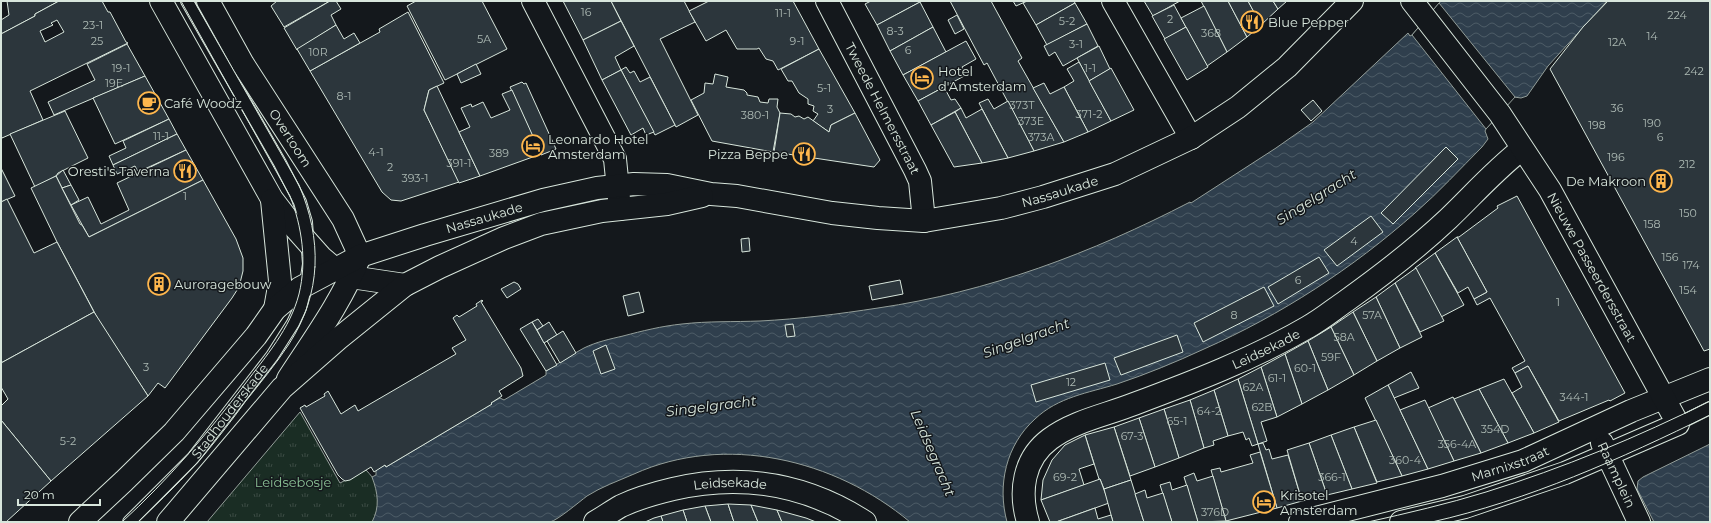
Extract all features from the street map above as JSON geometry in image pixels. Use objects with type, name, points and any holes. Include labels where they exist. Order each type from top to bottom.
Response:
[{"type":"main road","points":[[162,1],[272,199],[288,220],[321,257],[343,273],[405,286]]},
{"type":"main road","name":"Overtoom","points":[[208,1],[243,64],[343,219],[360,256]]},
{"type":"main road","points":[[534,1],[615,160],[620,209]]},
{"type":"main road","name":"Tweede Helmersstraat","points":[[827,1],[920,181],[924,220]]},
{"type":"main road","points":[[1113,1],[1191,138]]},
{"type":"main road","name":"Nassaukade","points":[[274,309],[306,284],[343,273],[360,256],[542,200],[597,188],[634,184],[667,185],[711,194],[737,196],[832,213],[878,218],[924,220],[1001,208],[1081,186],[1115,174],[1191,138],[1238,107],[1287,67],[1352,1]]},
{"type":"main road","name":"Nieuwe Passeerdersstraat","points":[[1412,1],[1500,114],[1550,190],[1678,424]]},
{"type":"main road","name":"Leidsekade","points":[[1028,522],[1024,507],[1023,493],[1026,471],[1033,456],[1049,439],[1072,426],[1204,378],[1255,355],[1310,327],[1410,252],[1448,219],[1496,171],[1522,149]]},
{"type":"main road","name":"Nassaukade","points":[[369,314],[405,286],[440,267],[490,244],[541,224],[602,211],[666,204],[711,194]]},
{"type":"main road","points":[[272,199],[280,280],[274,309]]},
{"type":"main road","points":[[282,388],[332,312],[343,273]]},
{"type":"main road","name":"Stadhouderskade","points":[[80,522],[174,432],[256,336],[274,309]]},
{"type":"main road","name":"Stadhouderskade","points":[[168,522],[282,388],[338,338],[369,314]]},
{"type":"main road","name":"Marnixstraat","points":[[1300,522],[1404,496],[1523,461],[1664,397],[1710,379]]},
{"type":"main road","name":"Marnixstraat","points":[[1401,522],[1465,507],[1508,494],[1565,473],[1678,424]]},
{"type":"main road","name":"Raamplein","points":[[1595,428],[1639,522]]},
{"type":"main road","name":"Leidsekade","points":[[595,522],[622,506],[655,493],[694,484],[720,481],[749,482],[782,487],[813,495],[845,509],[865,522]]},
{"type":"lane","name":"Overtoom","points":[[187,1],[300,202],[306,222],[308,242],[309,264],[306,284]]},
{"type":"lane","name":"Stadhouderskade","points":[[129,522],[193,458],[272,356],[293,323],[300,308],[306,284]]},
{"type":"lane","name":"Marnixstraat","points":[[1678,424],[1710,408]]},
{"type":"green space","name":"Leidsebosje","points":[[300,412],[340,483],[366,470],[372,477],[379,489],[380,494],[376,522],[207,522]]},
{"type":"water","points":[[1441,1],[1607,1],[1548,66],[1527,96],[1521,98],[1514,97],[1486,129],[1485,131],[1488,139],[1482,147],[1424,205],[1367,253],[1288,306],[1233,336],[1183,359],[1150,372],[1063,401],[1053,406],[1035,419],[1025,429],[1017,441],[1006,466],[1003,494],[1007,522],[910,522],[880,500],[848,482],[814,468],[778,459],[742,455],[705,455],[669,462],[610,484],[587,496],[554,521],[550,522],[372,522],[377,505],[377,494],[372,477],[376,475],[376,470],[385,465],[386,467],[500,398],[504,400],[546,375],[546,371],[593,344],[660,327],[702,322],[760,321],[819,316],[919,301],[959,292],[999,281],[1077,254],[1153,221],[1190,202],[1191,203],[1313,122],[1408,33],[1410,36],[1412,35]]},
{"type":"water","points":[[1710,444],[1710,522],[1654,522],[1637,489],[1638,481],[1643,477]]},
{"type":"pier","points":[[1439,3],[1515,97],[1486,129],[1412,35]]},
{"type":"building","points":[[7,1],[59,1],[1,34],[1,20],[9,15]]},
{"type":"building","points":[[59,1],[102,1],[128,43],[30,91],[43,120],[2,138],[1,34],[35,16],[35,14]],"holes":[[[57,20],[64,32],[45,42],[40,31],[53,25],[51,23]]]},
{"type":"building","points":[[277,1],[330,1],[284,27],[271,6]]},
{"type":"building","points":[[330,1],[336,1],[341,9],[331,15],[336,25],[297,50],[284,28]]},
{"type":"building","points":[[416,1],[482,1],[507,49],[445,80],[407,6]]},
{"type":"building","points":[[563,1],[611,1],[621,21],[583,40]]},
{"type":"building","points":[[611,1],[684,1],[695,22],[660,39],[698,115],[676,127]]},
{"type":"building","points":[[709,1],[793,1],[819,49],[778,70],[773,61],[766,59],[759,48],[737,49],[726,30],[706,41],[689,11]]},
{"type":"building","points":[[871,1],[920,2],[877,25],[865,4]]},
{"type":"building","points":[[950,1],[991,1],[1022,58],[1018,61],[1064,142],[1034,151],[987,63],[984,65]]},
{"type":"building","points":[[1013,1],[1027,1],[1016,6]]},
{"type":"building","points":[[1027,1],[1074,1],[1075,3],[1036,25],[1023,3]]},
{"type":"building","points":[[1144,1],[1180,1],[1153,16]]},
{"type":"building","points":[[1201,1],[1228,1],[1247,37],[1227,52]]},
{"type":"building","points":[[1228,1],[1248,1],[1261,25],[1247,37]]},
{"type":"building","points":[[1248,1],[1273,1],[1278,9],[1261,25]]},
{"type":"building","points":[[1273,1],[1287,1],[1278,9]]},
{"type":"building","name":"De Makroon","points":[[1608,1],[1710,1],[1710,349],[1704,351],[1550,69],[1583,27]]},
{"type":"building","points":[[920,2],[933,27],[890,51],[877,25]]},
{"type":"building","points":[[1075,3],[1087,24],[1047,45],[1036,25]]},
{"type":"building","points":[[1174,5],[1186,27],[1165,39],[1152,16]]},
{"type":"building","points":[[1204,6],[1227,52],[1207,66],[1181,18]]},
{"type":"building","points":[[408,12],[444,83],[429,90],[424,110],[459,182],[401,201],[391,200],[382,192],[310,71],[380,32],[379,29]]},
{"type":"building","points":[[957,15],[964,29],[955,34],[948,20]]},
{"type":"building","points":[[621,21],[634,46],[615,57],[621,70],[602,80],[583,40]]},
{"type":"building","points":[[1087,24],[1098,46],[1063,66],[1055,52],[1049,56],[1044,46]]},
{"type":"building","points":[[336,25],[344,39],[354,33],[360,43],[310,71],[297,49]]},
{"type":"building","points":[[933,27],[946,52],[903,75],[890,51]]},
{"type":"building","points":[[1186,27],[1208,67],[1187,80],[1164,39]]},
{"type":"building","points":[[966,41],[976,59],[962,67],[966,75],[918,101],[903,75]]},
{"type":"building","points":[[127,44],[145,76],[54,115],[48,102],[95,80],[87,64]]},
{"type":"building","points":[[1099,46],[1110,69],[1089,81],[1077,58]]},
{"type":"building","points":[[819,49],[855,113],[831,125],[829,132],[813,121],[818,114],[813,111],[814,106],[808,104],[808,99],[799,93],[792,81],[788,81],[781,69]]},
{"type":"building","points":[[1079,62],[1111,121],[1088,132],[1064,87],[1074,81],[1067,69]]},
{"type":"building","points":[[476,64],[481,74],[461,83],[457,74]]},
{"type":"building","points":[[626,67],[630,73],[634,71],[640,82],[650,77],[675,125],[655,135],[621,70]]},
{"type":"building","points":[[1111,68],[1134,110],[1111,121],[1089,81]]},
{"type":"building","points":[[621,70],[654,132],[646,135],[643,128],[631,135],[602,80]]},
{"type":"building","points":[[715,74],[728,77],[726,87],[744,90],[747,95],[758,97],[760,102],[768,103],[769,99],[778,99],[777,107],[780,113],[773,152],[712,141],[691,100],[704,93],[705,83],[713,84]]},
{"type":"building","points":[[145,76],[169,119],[115,144],[93,98]]},
{"type":"building","points":[[522,82],[524,84],[526,83],[556,149],[541,155],[510,87]]},
{"type":"building","points":[[1044,83],[1050,94],[1064,87],[1088,132],[1064,142],[1033,88]]},
{"type":"building","points":[[437,86],[480,176],[459,183],[424,110],[429,90]]},
{"type":"building","points":[[944,87],[951,100],[955,99],[961,108],[931,125],[918,101]]},
{"type":"building","points":[[512,90],[541,154],[480,176],[459,132],[470,127],[461,108],[471,104],[472,107],[483,102],[491,118],[510,110],[502,94]]},
{"type":"building","points":[[988,99],[994,109],[1008,101],[1034,151],[1008,158],[979,103]]},
{"type":"building","points":[[1313,100],[1322,111],[1311,121],[1301,110]]},
{"type":"building","points":[[961,108],[966,118],[982,109],[1008,158],[982,163],[955,112]]},
{"type":"building","points":[[65,111],[88,158],[58,173],[56,176],[35,187],[10,134]]},
{"type":"building","points":[[955,112],[982,163],[954,167],[931,125]]},
{"type":"building","points":[[780,113],[791,114],[795,117],[799,116],[804,119],[808,117],[829,132],[831,125],[855,113],[880,160],[874,167],[774,152]]},
{"type":"building","points":[[169,119],[177,134],[113,165],[109,156],[126,148],[123,141]]},
{"type":"building","points":[[177,134],[186,150],[138,172],[135,166],[117,174],[113,165]]},
{"type":"building","points":[[1446,147],[1458,159],[1393,224],[1381,213]]},
{"type":"building","points":[[186,150],[203,180],[89,237],[71,205],[88,197],[101,224],[129,210],[117,183]]},
{"type":"building","points":[[1,168],[15,196],[1,202]]},
{"type":"building","points":[[63,170],[71,185],[62,188],[56,176]]},
{"type":"building","name":"Auroragebouw","points":[[56,176],[80,224],[89,237],[203,180],[236,239],[243,258],[243,271],[239,287],[165,388],[158,383],[148,396],[99,321],[57,242],[31,188]]},
{"type":"building","points":[[71,185],[79,200],[71,205],[62,188]]},
{"type":"building","points":[[1517,196],[1625,393],[1610,401],[1609,400],[1559,421],[1528,366],[1515,373],[1512,368],[1525,361],[1490,298],[1477,305],[1474,299],[1487,292],[1457,237],[1498,208],[1497,206]]},
{"type":"building","points":[[7,199],[34,253],[57,242],[94,312],[1,363],[1,202]]},
{"type":"building","points":[[1371,216],[1383,232],[1337,266],[1324,250]]},
{"type":"building","points":[[1457,237],[1487,292],[1474,299],[1468,287],[1458,293],[1435,253]]},
{"type":"building","points":[[749,238],[750,251],[742,252],[741,239]]},
{"type":"building","points":[[1435,253],[1464,305],[1441,317],[1415,268]]},
{"type":"building","points":[[1319,257],[1329,273],[1278,304],[1268,287]]},
{"type":"building","points":[[1416,268],[1444,321],[1420,332],[1395,283]]},
{"type":"building","points":[[900,280],[903,294],[872,300],[869,286]]},
{"type":"building","points":[[514,282],[518,284],[521,289],[507,298],[501,289]]},
{"type":"building","points":[[1395,283],[1422,337],[1400,348],[1376,297]]},
{"type":"building","points":[[1264,287],[1274,306],[1203,342],[1194,323]]},
{"type":"building","points":[[639,292],[644,312],[628,316],[623,296]]},
{"type":"building","points":[[1376,297],[1400,348],[1377,361],[1353,312]]},
{"type":"building","points":[[482,300],[483,301],[481,302],[521,368],[523,376],[499,391],[502,396],[491,403],[492,404],[386,467],[385,465],[374,472],[371,467],[350,480],[345,481],[342,479],[338,475],[300,408],[305,405],[306,407],[325,396],[324,394],[328,391],[341,414],[355,405],[358,411],[456,354],[452,348],[466,340],[453,318],[457,315],[459,317],[477,306],[476,304]]},
{"type":"building","points":[[94,312],[148,396],[51,481],[1,420],[1,406],[8,399],[1,387],[1,363]]},
{"type":"building","points":[[1353,312],[1377,361],[1354,375],[1331,327]]},
{"type":"building","points":[[538,319],[543,326],[537,330],[532,322]]},
{"type":"building","points":[[532,322],[557,365],[546,371],[520,329]]},
{"type":"building","points":[[549,322],[557,335],[544,343],[537,330]]},
{"type":"building","points":[[793,324],[795,336],[787,337],[785,325]]},
{"type":"building","points":[[1331,327],[1354,375],[1328,390],[1308,341]]},
{"type":"building","points":[[563,331],[576,353],[560,363],[547,341]]},
{"type":"building","points":[[1177,335],[1183,352],[1121,375],[1114,358]]},
{"type":"building","points":[[1308,341],[1328,390],[1302,404],[1285,354]]},
{"type":"building","points":[[606,345],[615,369],[601,374],[593,351]]},
{"type":"building","points":[[1285,354],[1302,404],[1277,417],[1261,367]]},
{"type":"building","points":[[1105,363],[1110,380],[1036,402],[1031,385]]},
{"type":"building","points":[[1528,366],[1559,422],[1534,433],[1512,393],[1522,387],[1515,373]]},
{"type":"building","points":[[1261,367],[1277,417],[1261,422],[1267,441],[1258,444],[1238,379]]},
{"type":"building","points":[[1411,372],[1419,388],[1394,398],[1388,385]]},
{"type":"building","points":[[1238,379],[1258,444],[1252,446],[1249,438],[1246,440],[1243,432],[1228,436],[1214,390]]},
{"type":"building","points":[[1504,379],[1534,433],[1508,443],[1479,389]]},
{"type":"building","points":[[1388,385],[1428,469],[1402,476],[1365,398]]},
{"type":"building","points":[[1479,389],[1508,443],[1481,453],[1454,399]]},
{"type":"building","points":[[1214,390],[1228,436],[1213,441],[1214,445],[1204,448],[1190,400]]},
{"type":"building","points":[[1453,397],[1481,453],[1454,461],[1428,408]]},
{"type":"building","points":[[1190,400],[1204,448],[1179,458],[1164,409]]},
{"type":"building","points":[[1425,400],[1454,461],[1428,469],[1400,410]]},
{"type":"building","points":[[1164,409],[1179,458],[1155,467],[1139,418]]},
{"type":"building","points":[[1139,418],[1155,467],[1130,476],[1114,427]]},
{"type":"building","points":[[1,420],[51,481],[6,522],[1,522]]},
{"type":"building","points":[[1376,420],[1402,476],[1377,482],[1354,427]]},
{"type":"building","points":[[1114,427],[1131,480],[1104,489],[1099,479],[1085,435]]},
{"type":"building","points":[[1354,427],[1377,483],[1352,489],[1331,435]]},
{"type":"building","points":[[1085,435],[1094,464],[1079,469],[1084,485],[1041,500],[1043,480],[1052,460],[1065,445]]},
{"type":"building","points":[[1331,435],[1352,489],[1327,495],[1309,443]]},
{"type":"building","points":[[1263,443],[1266,450],[1269,449],[1272,459],[1288,455],[1302,501],[1277,508],[1258,444]]},
{"type":"building","points":[[1309,443],[1327,495],[1302,501],[1287,450]]},
{"type":"building","points":[[1260,452],[1277,508],[1226,521],[1211,470],[1220,468],[1221,472],[1253,463],[1250,455]]},
{"type":"building","points":[[1194,473],[1197,481],[1213,476],[1226,521],[1198,522],[1184,477]]},
{"type":"building","points":[[1100,479],[1109,503],[1056,522],[1050,522],[1041,500]]},
{"type":"building","points":[[1131,480],[1144,522],[1113,522],[1104,489]]},
{"type":"building","points":[[1170,482],[1172,490],[1187,485],[1198,522],[1172,522],[1160,485]]},
{"type":"building","points":[[1145,490],[1147,498],[1163,493],[1172,522],[1144,522],[1135,494]]},
{"type":"building","points":[[728,504],[734,522],[711,522],[705,506]]},
{"type":"building","points":[[728,504],[751,505],[758,522],[734,522]]},
{"type":"building","points":[[751,505],[777,510],[782,522],[758,522]]},
{"type":"building","points":[[705,506],[711,522],[687,522],[683,510]]},
{"type":"building","points":[[1095,508],[1098,519],[1111,515],[1113,522],[1056,522]]},
{"type":"building","points":[[683,510],[687,522],[663,522],[661,516]]},
{"type":"building","points":[[777,510],[806,518],[816,522],[782,522]]},
{"type":"building","points":[[661,516],[663,522],[645,522],[654,518]]},
{"type":"tram line","points":[[122,522],[187,456],[217,420],[269,352],[290,319],[295,307],[299,294],[303,269],[302,244],[298,220],[290,196],[181,1]]},
{"type":"tram line","points":[[138,522],[204,455],[273,366],[289,344],[300,325],[308,305],[313,286],[315,246],[307,205],[299,185],[194,1]]},
{"type":"tram line","points":[[1368,522],[1413,512],[1515,483],[1600,451],[1710,401]]},
{"type":"tram line","points":[[1432,522],[1504,502],[1574,477],[1710,415]]},
{"type":"place","name":"Blue Pepper","points":[[1252,22]]},
{"type":"place","name":"Hotel d'Amsterdam","points":[[922,78]]},
{"type":"place","name":"Café Woodz","points":[[149,103]]},
{"type":"place","name":"Leonardo Hotel Amsterdam","points":[[533,146]]},
{"type":"place","name":"Pizza Beppe","points":[[804,154]]},
{"type":"place","name":"Oresti's Taverna","points":[[185,171]]},
{"type":"place","name":"De Makroon","points":[[1661,181]]},
{"type":"place","name":"Auroragebouw","points":[[159,284]]},
{"type":"place","name":"Krisotel Amsterdam","points":[[1264,502]]},
{"type":"water label","name":"Singelgracht","points":[[1316,197]]},
{"type":"water label","name":"Singelgracht","points":[[1026,338]]},
{"type":"water label","name":"Singelgracht","points":[[711,406]]},
{"type":"water label","name":"Leidsegracht","points":[[933,453]]}]
